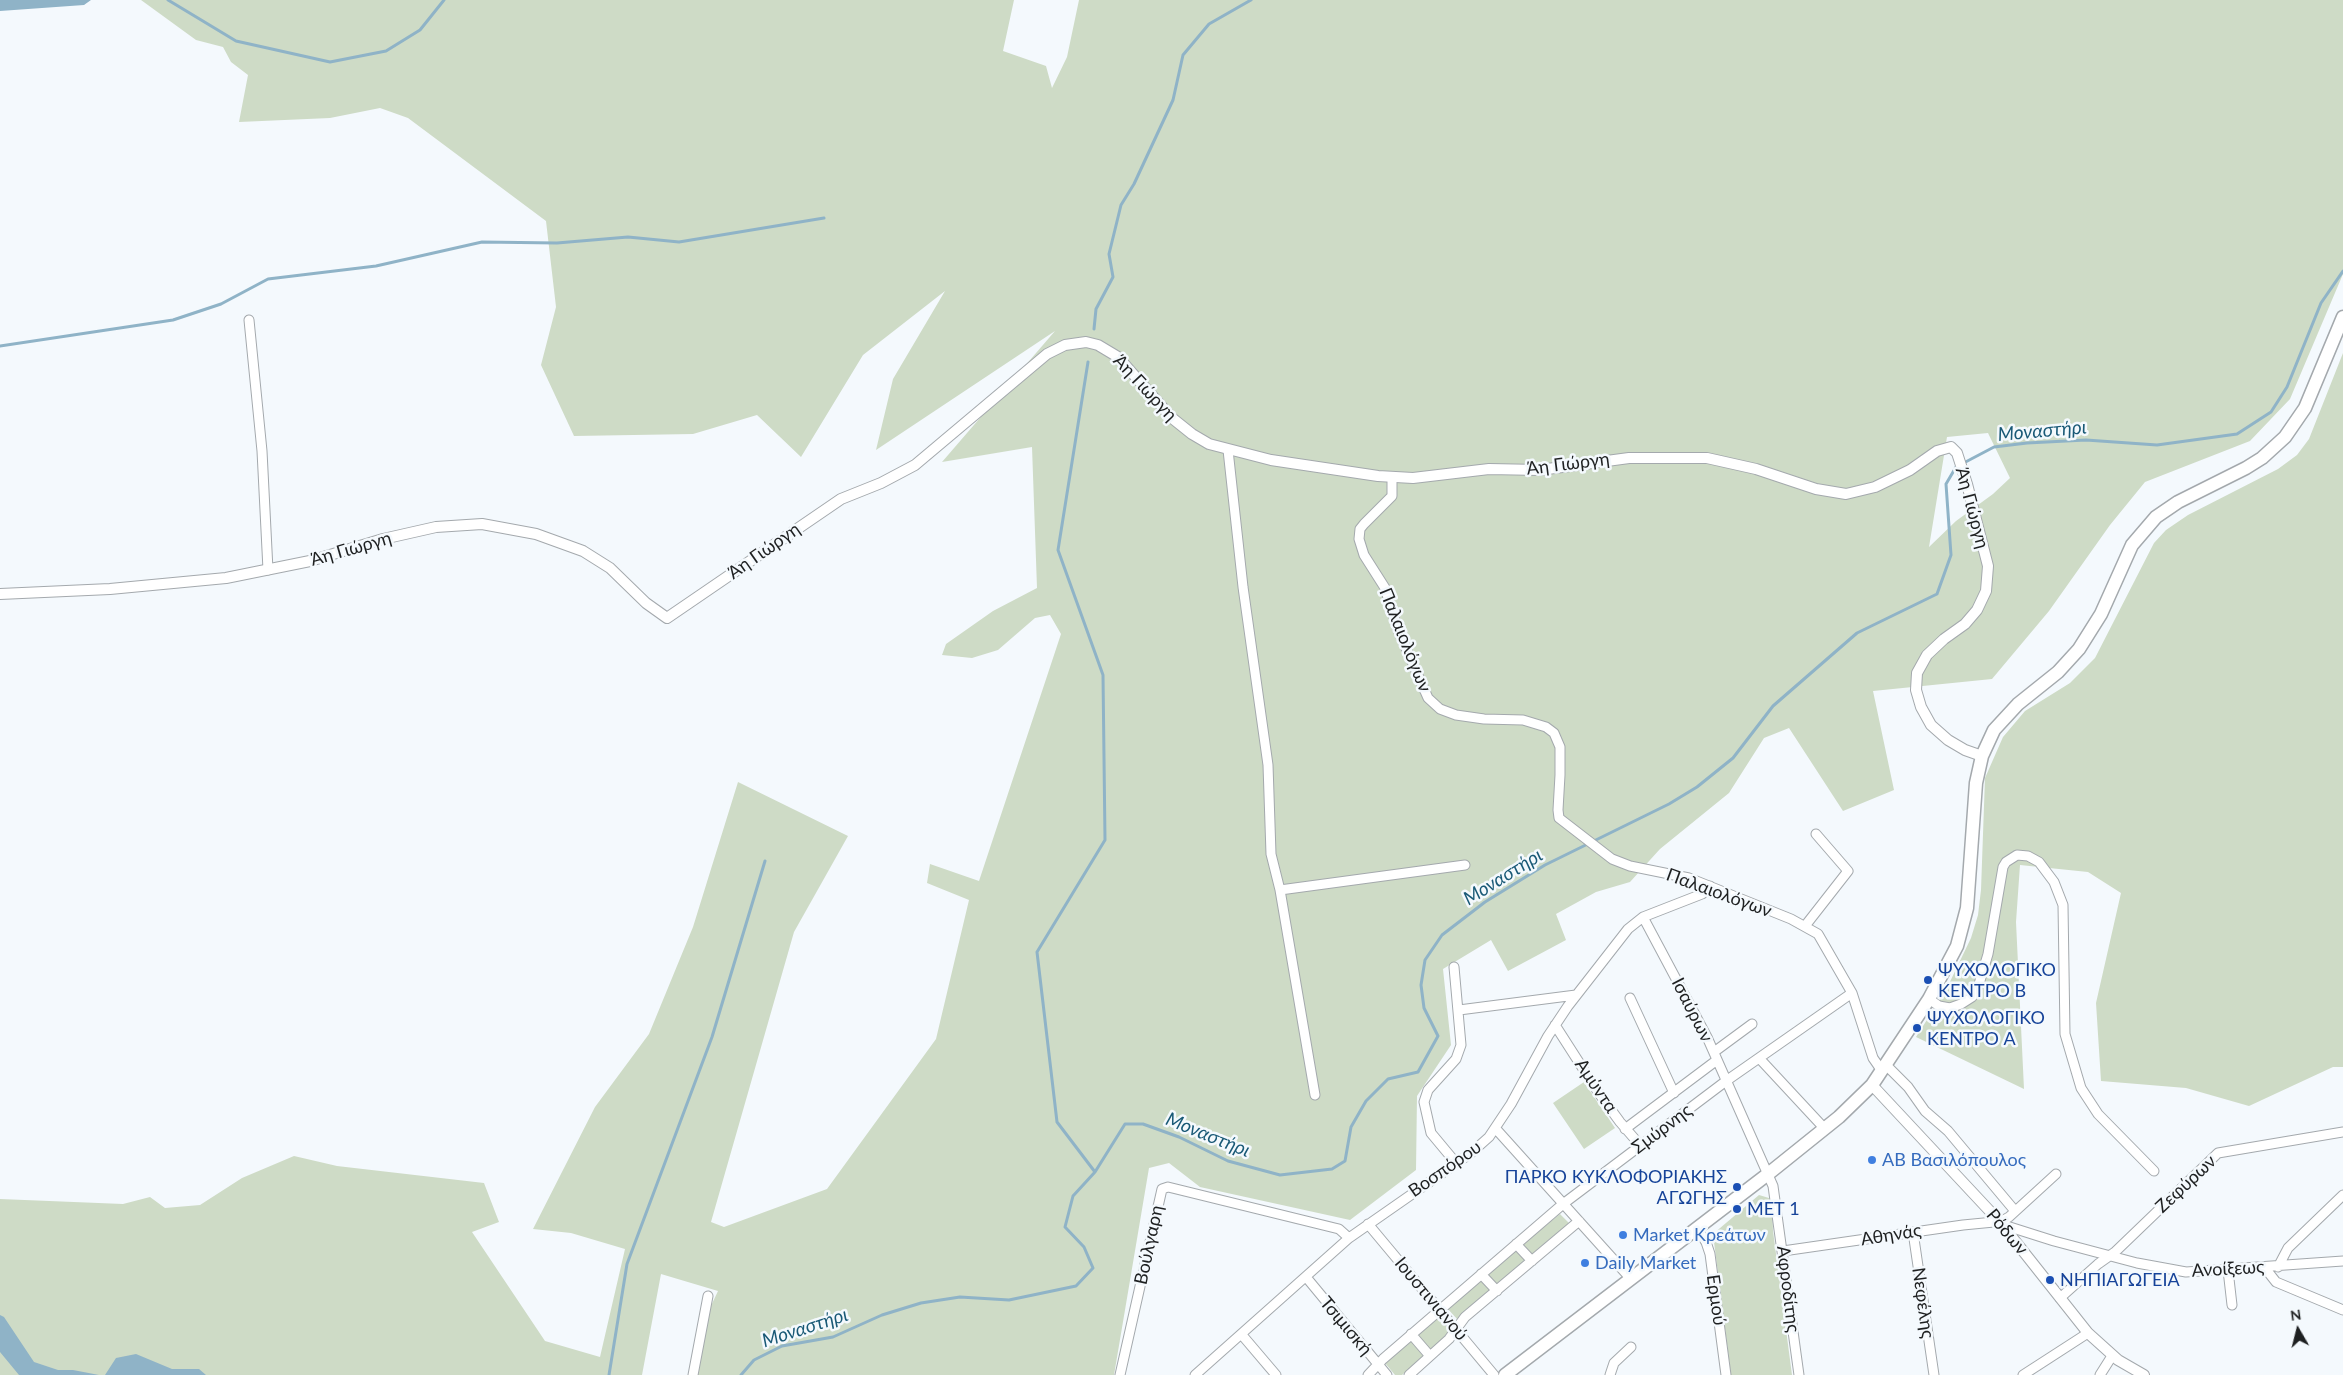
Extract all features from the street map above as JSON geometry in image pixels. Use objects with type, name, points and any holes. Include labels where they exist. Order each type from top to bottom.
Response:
[{"type":"main road","points":[[1504,1375],[1768,1174],[1825,1129],[1872,1085],[1929,999],[1951,959],[1965,917],[1974,795],[1982,756],[1989,739],[2005,716],[2058,672],[2079,649],[2095,624],[2125,558],[2142,532],[2156,517],[2188,497],[2246,468],[2274,448],[2285,437],[2305,408],[2343,317]]},
{"type":"street","points":[[249,320],[262,451],[268,570]]},
{"type":"street","name":"Άη Γιώργη","points":[[0,594],[110,589],[226,578],[268,570],[436,527],[482,524],[536,534],[582,551],[610,568],[646,603],[667,618],[841,499],[881,483],[915,465],[1048,354],[1058,348],[1077,342],[1093,344],[1110,351],[1182,427],[1200,440],[1228,450],[1294,465],[1392,478],[1423,478],[1476,470],[1549,470],[1629,458],[1695,457],[1722,460],[1816,489],[1846,494],[1875,487],[1910,470],[1937,451],[1951,447],[1957,453],[1967,484],[1988,566],[1986,591],[1977,610],[1965,624],[1944,639],[1927,656],[1917,673],[1916,690],[1921,707],[1931,725],[1948,740],[1964,750],[1982,756]]},
{"type":"street","points":[[1228,450],[1243,586],[1268,766],[1271,854],[1280,890],[1315,1095]]},
{"type":"street","name":"Παλαιολόγων","points":[[1392,478],[1392,496],[1360,529],[1360,539],[1364,555],[1385,588],[1395,623],[1428,698],[1440,709],[1462,717],[1524,720],[1546,727],[1559,741],[1558,814],[1564,824],[1619,863],[1676,874],[1710,886],[1805,926],[1820,936],[1852,993],[1872,1058],[1908,1087],[1925,1112],[1948,1131],[2016,1211]]},
{"type":"street","points":[[1805,926],[1848,870],[1816,834]]},
{"type":"street","points":[[1929,999],[1939,1006],[1950,1008],[1972,997],[1988,954],[2003,867],[2006,862],[2017,855],[2028,856],[2039,862],[2054,882],[2063,905],[2065,1028],[2068,1046],[2081,1088],[2098,1114],[2154,1171]]},
{"type":"street","points":[[1280,890],[1465,865]]},
{"type":"street","points":[[1643,917],[1702,894],[1710,886]]},
{"type":"street","name":"Βοσπόρου","points":[[1195,1375],[1349,1238],[1479,1147],[1496,1128],[1555,1025],[1576,995],[1628,929],[1643,917]]},
{"type":"street","name":"Ισαύρων","points":[[1643,917],[1715,1056],[1768,1174]]},
{"type":"street","points":[[1454,967],[1462,1040],[1459,1054],[1428,1090],[1424,1102],[1431,1133],[1456,1163]]},
{"type":"street","name":"Σμύρνης","points":[[1368,1375],[1411,1334],[1563,1204],[1726,1081],[1852,993]]},
{"type":"street","points":[[1459,1010],[1576,995]]},
{"type":"street","points":[[1630,998],[1674,1093]]},
{"type":"street","points":[[1625,1129],[1674,1093],[1752,1024]]},
{"type":"street","name":"Αμύντα","points":[[1555,1025],[1591,1081],[1625,1129],[1640,1145]]},
{"type":"street","points":[[1759,1058],[1825,1129]]},
{"type":"street","name":"Ρόδων","points":[[1872,1085],[2000,1222],[2088,1333],[2112,1356],[2144,1375]]},
{"type":"street","points":[[1496,1128],[1631,1280]]},
{"type":"street","name":"Ζεφύρων","points":[[2060,1298],[2111,1255],[2218,1153],[2343,1132]]},
{"type":"street","name":"Αφροδίτης","points":[[1768,1174],[1775,1195],[1799,1375]]},
{"type":"street","points":[[2000,1222],[2016,1211],[2056,1174]]},
{"type":"street","name":"Βούλγαρη","points":[[1120,1375],[1162,1189],[1168,1187],[1339,1228],[1349,1238]]},
{"type":"street","points":[[2278,1267],[2285,1252],[2343,1195]]},
{"type":"street","points":[[1409,1375],[1457,1329],[1465,1317],[1578,1221]]},
{"type":"street","name":"Αθηνάς","points":[[1783,1251],[1971,1224],[2000,1222]]},
{"type":"street","name":"Ανοίξεως","points":[[2000,1222],[2054,1241],[2151,1267],[2186,1272],[2265,1268],[2343,1261]]},
{"type":"street","name":"Ιουστινιανού","points":[[1368,1224],[1457,1329],[1504,1375]]},
{"type":"street","name":"Ερμού","points":[[1697,1229],[1705,1239],[1710,1254],[1726,1375]]},
{"type":"street","name":"Νεφέλης","points":[[1913,1232],[1934,1375]]},
{"type":"street","points":[[1516,1244],[1532,1260]]},
{"type":"street","points":[[2265,1268],[2276,1282],[2343,1310]]},
{"type":"street","points":[[2228,1270],[2232,1305]]},
{"type":"street","points":[[1481,1274],[1496,1290]]},
{"type":"street","name":"Τσιμισκή","points":[[1306,1277],[1387,1375]]},
{"type":"street","points":[[693,1375],[708,1296]]},
{"type":"street","points":[[2023,1375],[2088,1333]]},
{"type":"street","points":[[1411,1334],[1430,1356]]},
{"type":"street","points":[[1242,1335],[1276,1375]]},
{"type":"street","points":[[1610,1375],[1614,1363],[1631,1347]]},
{"type":"street","points":[[2100,1375],[2112,1356]]},
{"type":"green space","points":[[141,0],[1014,0],[1003,51],[1046,66],[1052,88],[1067,57],[1079,0],[2343,0],[2343,274],[2290,399],[2250,441],[2145,482],[2110,525],[2049,611],[1992,679],[1873,691],[1894,790],[1843,811],[1789,728],[1764,738],[1729,793],[1660,849],[1630,882],[1596,892],[1556,914],[1566,940],[1508,971],[1491,940],[1443,969],[1451,1045],[1417,1096],[1416,1170],[1350,1220],[1200,1187],[1169,1163],[1149,1168],[1114,1375],[695,1375],[710,1308],[718,1291],[661,1274],[642,1375],[0,1375],[0,1199],[123,1204],[150,1197],[165,1208],[200,1205],[242,1178],[294,1156],[337,1166],[484,1183],[499,1222],[472,1232],[545,1341],[600,1357],[625,1249],[571,1233],[533,1229],[595,1107],[649,1034],[693,927],[738,782],[848,836],[794,932],[711,1222],[724,1227],[827,1189],[936,1039],[969,900],[927,883],[930,864],[979,881],[1061,634],[1050,615],[1035,618],[998,650],[972,658],[942,655],[946,644],[993,611],[1037,588],[1032,447],[942,462],[1055,331],[876,450],[893,379],[945,291],[863,355],[801,457],[757,415],[693,434],[574,436],[541,365],[556,307],[546,221],[408,118],[380,108],[330,118],[239,122],[248,75],[231,62],[223,47],[196,40]],"holes":[[[1988,433],[2010,478],[1993,494],[1956,521],[1929,547],[1947,437]]]},
{"type":"green space","points":[[2343,353],[2343,1067],[2333,1067],[2249,1106],[2186,1088],[2101,1081],[2096,1003],[2121,893],[2088,872],[2020,865],[2016,922],[2024,1089],[1916,1037],[1946,990],[1971,938],[1978,915],[1981,890],[1985,778],[2003,737],[2025,711],[2070,683],[2095,658],[2154,543],[2166,530],[2188,515],[2278,469],[2297,455],[2309,439]]},
{"type":"green space","points":[[1584,1082],[1615,1128],[1584,1149],[1553,1103]]},
{"type":"green space","points":[[1759,1195],[1769,1198],[1772,1203],[1773,1231],[1792,1375],[1731,1375],[1713,1234]]},
{"type":"green space","points":[[1560,1214],[1569,1223],[1532,1254],[1523,1244]]},
{"type":"green space","points":[[1516,1250],[1525,1260],[1497,1284],[1487,1274]]},
{"type":"green space","points":[[1481,1280],[1490,1290],[1457,1319],[1447,1308]]},
{"type":"green space","points":[[1436,1318],[1450,1332],[1430,1350],[1417,1334]]},
{"type":"green space","points":[[1411,1340],[1424,1355],[1402,1375],[1395,1375],[1385,1363]]},
{"type":"water","points":[[0,0],[91,0],[84,5],[0,11]]},
{"type":"water","points":[[0,1315],[4,1317],[34,1362],[58,1370],[73,1370],[99,1375],[19,1375],[0,1352]]},
{"type":"water","points":[[136,1354],[172,1369],[199,1369],[206,1375],[105,1375],[116,1358]]},
{"type":"waterway","points":[[168,0],[236,41],[330,62],[386,51],[420,30],[444,0]]},
{"type":"waterway","points":[[1094,329],[1096,309],[1113,277],[1109,254],[1121,205],[1134,184],[1173,100],[1183,55],[1209,24],[1251,0]]},
{"type":"waterway","points":[[0,346],[173,320],[221,304],[268,279],[376,266],[482,242],[557,243],[628,237],[679,242],[824,218]]},
{"type":"waterway","name":"Μοναστήρι","points":[[741,1375],[754,1360],[782,1346],[833,1337],[882,1315],[921,1303],[960,1297],[1009,1300],[1076,1286],[1093,1268],[1084,1247],[1065,1227],[1073,1196],[1095,1172],[1125,1124],[1143,1124],[1179,1137],[1228,1161],[1280,1175],[1332,1169],[1345,1161],[1351,1127],[1366,1101],[1388,1079],[1418,1072],[1438,1036],[1424,1008],[1421,985],[1425,960],[1442,935],[1485,902],[1545,865],[1669,804],[1697,787],[1733,758],[1773,706],[1857,633],[1937,594],[1951,555],[1946,484],[1956,467],[1994,447],[2027,443],[2086,440],[2157,445],[2237,434],[2271,412],[2287,387],[2321,303],[2343,271]]},
{"type":"waterway","points":[[1088,362],[1058,550],[1103,675],[1105,840],[1037,952],[1057,1122],[1095,1172]]},
{"type":"waterway","points":[[609,1375],[627,1264],[712,1037],[765,861]]},
{"type":"place","name":"ΨΥΧΟΛΟΓΙΚΟ ΚΕΝΤΡΟ B","points":[[1928,980]]},
{"type":"place","name":"ΨΥΧΟΛΟΓΙΚΟ ΚΕΝΤΡΟ A","points":[[1917,1028]]},
{"type":"place","name":"ΑΒ Βασιλόπουλος","points":[[1872,1160]]},
{"type":"place","name":"ΠΑΡΚΟ ΚΥΚΛΟΦΟΡΙΑΚΗΣ ΑΓΩΓΗΣ","points":[[1737,1187]]},
{"type":"place","name":"ΜΕΤ 1","points":[[1737,1209]]},
{"type":"place","name":"Market Κρεάτων","points":[[1623,1235]]},
{"type":"place","name":"Daily Market","points":[[1585,1263]]},
{"type":"place","name":"ΝΗΠΙΑΓΩΓΕΙΑ","points":[[2050,1280]]}]
